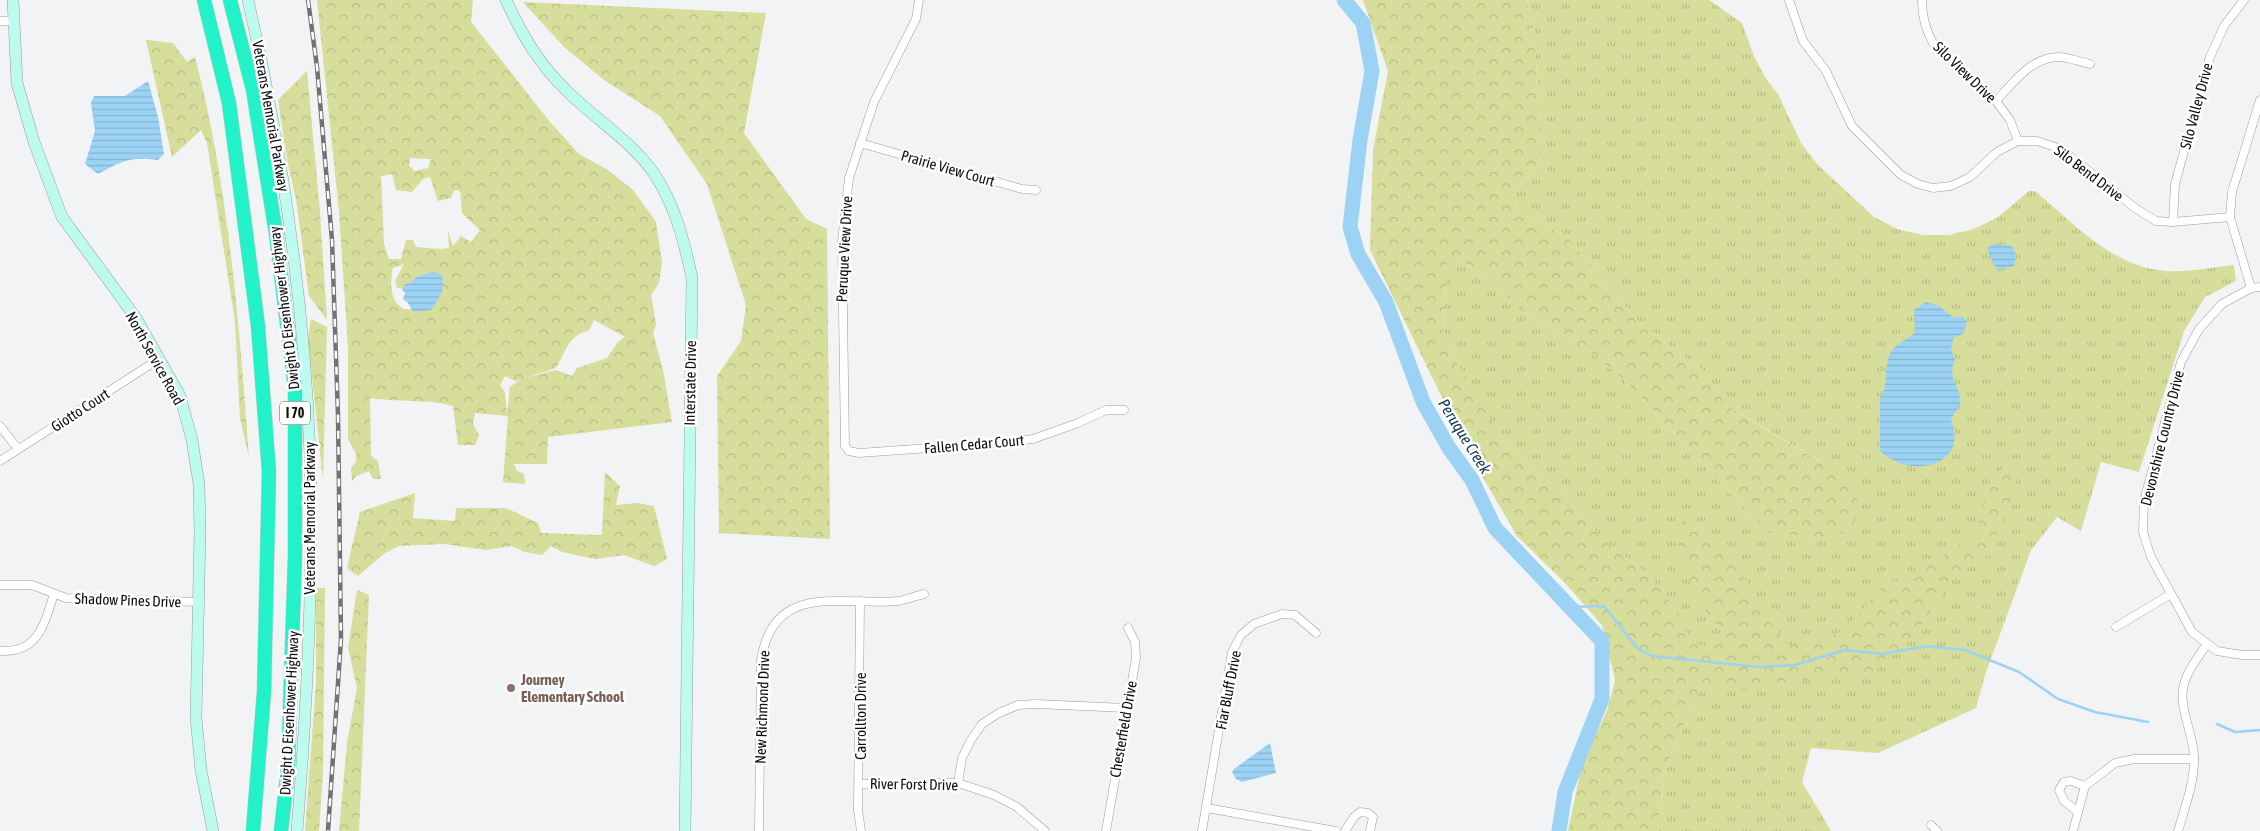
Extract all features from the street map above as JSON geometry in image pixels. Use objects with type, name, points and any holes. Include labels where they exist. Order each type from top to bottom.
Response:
[{"type":"highway","name":"Dwight D Eisenhower Highway","points":[[204,0],[230,112],[258,326],[269,472],[264,692],[253,831]]},
{"type":"highway","name":"Dwight D Eisenhower Highway","points":[[230,0],[254,100],[276,234],[295,389],[295,555],[288,768],[281,831]]},
{"type":"street","name":"North Service Road","points":[[13,0],[12,21],[17,84],[34,142],[62,217],[136,318],[180,396],[192,440],[199,484],[199,602],[196,718],[201,770],[213,831]]},
{"type":"street","name":"Veterans Memorial Parkway","points":[[248,0],[270,102],[286,196],[298,296],[310,452],[311,516],[308,671],[297,831]]},
{"type":"street","name":"Interstate Drive","points":[[506,0],[525,40],[554,78],[628,145],[650,168],[666,196],[684,237],[692,278],[685,831]]},
{"type":"street","name":"Peruque View Drive","points":[[849,451],[844,446],[843,438],[842,241],[849,178],[874,102],[916,19],[919,0]]},
{"type":"street","points":[[1789,0],[1803,41],[1826,71],[1852,126],[1901,174],[1918,184],[1933,188],[1951,186],[1970,177],[1997,152],[2018,140]]},
{"type":"street","name":"Silo View Drive","points":[[1922,0],[1922,15],[1927,32],[1933,43],[1996,101],[2010,120],[2018,140]]},
{"type":"street","name":"Silo Valley Drive","points":[[2173,222],[2175,184],[2214,45],[2224,26],[2244,0]]},
{"type":"street","points":[[0,21],[12,21]]},
{"type":"street","points":[[1996,101],[2023,72],[2041,61],[2059,57],[2090,64]]},
{"type":"street","points":[[2251,288],[2230,217],[2232,192],[2260,100]]},
{"type":"street","name":"Silo Bend Drive","points":[[2018,140],[2037,141],[2061,149],[2135,208],[2156,221],[2173,222],[2230,217]]},
{"type":"street","name":"Prairie View Court","points":[[860,143],[1022,189],[1036,190]]},
{"type":"street","name":"Devonshire Country Drive","points":[[2260,288],[2251,288],[2222,304],[2199,330],[2181,362],[2144,501],[2143,532],[2151,557],[2192,632],[2217,651],[2242,655],[2260,654]]},
{"type":"street","name":"Giotto Court","points":[[0,461],[159,359]]},
{"type":"street","name":"Fallen Cedar Court","points":[[849,451],[859,453],[892,452],[1033,439],[1078,423],[1106,410],[1124,410]]},
{"type":"street","points":[[0,426],[18,449]]},
{"type":"street","name":"Shadow Pines Drive","points":[[0,585],[32,586],[66,598],[199,602]]},
{"type":"street","points":[[0,651],[15,652],[31,643],[42,630],[54,594]]},
{"type":"street","name":"New Richmond Drive","points":[[759,831],[761,660],[764,643],[774,625],[790,610],[807,602],[899,601],[924,594]]},
{"type":"street","points":[[2116,627],[2172,594]]},
{"type":"street","name":"Carrollton Drive","points":[[860,601],[858,810],[861,831]]},
{"type":"street","name":"Fiar Bluff Drive","points":[[1202,831],[1232,652],[1241,635],[1254,624],[1282,614],[1296,615],[1316,633]]},
{"type":"street","name":"Chesterfield Drive","points":[[1106,831],[1136,658],[1135,642],[1128,628]]},
{"type":"street","points":[[2178,831],[2193,775],[2194,759],[2191,732],[2183,702],[2183,686],[2190,670],[2207,644]]},
{"type":"street","points":[[958,782],[962,758],[982,724],[1018,705],[1126,708]]},
{"type":"street","points":[[2073,831],[2085,786],[2115,763],[2134,759],[2194,759]]},
{"type":"street","points":[[2078,812],[2064,801],[2059,790],[2064,782],[2071,781],[2085,786]]},
{"type":"street","name":"River Forst Drive","points":[[859,784],[958,782],[994,795],[1017,807],[1045,831]]},
{"type":"street","points":[[1206,808],[1336,831]]},
{"type":"street","points":[[1345,831],[1354,817],[1360,812],[1368,813],[1373,817],[1370,831]]},
{"type":"green space","points":[[317,0],[473,0],[471,22],[550,122],[579,154],[608,170],[633,190],[656,222],[662,262],[659,283],[651,295],[656,324],[653,333],[663,370],[672,422],[548,437],[547,464],[514,464],[516,470],[524,474],[525,484],[503,482],[508,416],[475,413],[473,424],[479,435],[475,445],[458,445],[453,406],[434,402],[370,398],[371,456],[378,461],[381,479],[373,479],[369,471],[356,476],[352,481],[351,468],[356,462],[356,454],[348,439],[348,347],[339,212]],"holes":[[[410,158],[431,159],[428,168],[415,171],[409,166]],[[392,174],[396,190],[412,192],[423,179],[430,177],[438,201],[451,198],[454,190],[460,191],[462,213],[480,230],[471,242],[461,236],[453,246],[448,231],[449,248],[416,247],[413,240],[406,240],[401,259],[389,259],[384,244],[381,176]],[[404,264],[395,281],[397,287],[402,289],[405,284],[410,283],[416,277],[432,272],[421,309],[404,309],[399,306],[393,297],[393,268]],[[594,320],[625,337],[618,342],[607,358],[577,368],[572,376],[556,370],[523,379],[556,368],[572,340],[589,330]],[[505,376],[515,381],[521,379],[510,387],[507,414],[505,393],[500,385]]]},
{"type":"green space","points":[[1363,0],[1526,0],[1533,25],[1542,133],[1540,161],[1514,193],[1518,213],[1542,222],[1569,239],[1638,321],[1706,373],[1727,406],[1851,480],[1858,501],[1852,530],[1827,538],[1768,533],[1621,377],[1589,350],[1523,312],[1483,273],[1458,260],[1447,260],[1444,332],[1457,363],[1507,446],[1562,493],[1604,541],[1649,575],[1681,617],[1691,643],[1711,647],[1722,638],[1722,632],[1694,596],[1673,528],[1687,518],[1704,528],[1737,562],[1766,617],[1789,645],[1814,645],[1846,629],[1882,587],[1934,562],[1976,534],[1991,476],[2007,465],[2017,473],[2012,503],[1985,558],[1956,575],[1914,635],[1866,677],[1809,679],[1756,691],[1700,689],[1664,770],[1658,831],[1568,831],[1582,764],[1607,711],[1615,680],[1602,625],[1566,584],[1517,536],[1471,457],[1370,250],[1373,150],[1388,71]]},
{"type":"green space","points":[[1526,0],[1709,0],[1742,23],[1754,56],[1766,79],[1778,94],[1801,143],[1817,164],[1874,217],[1897,229],[1923,235],[1949,235],[1974,229],[1998,217],[2029,191],[2035,191],[2092,240],[2123,259],[2140,266],[2158,270],[2177,271],[2234,265],[2236,281],[2205,297],[2184,331],[2139,472],[2101,462],[2081,531],[2057,517],[2031,550],[1985,675],[1976,708],[1878,753],[1811,748],[1802,782],[1831,831],[1658,831],[1664,770],[1700,689],[1649,575],[1604,541],[1562,493],[1507,446],[1457,363],[1444,332],[1447,259],[1458,260],[1483,273],[1523,312],[1589,350],[1621,377],[1768,533],[1827,538],[1820,461],[1727,406],[1706,373],[1638,321],[1569,239],[1542,222],[1518,213],[1514,193],[1540,161],[1542,133],[1533,25]]},
{"type":"green space","points":[[523,2],[766,13],[744,133],[806,219],[827,229],[830,539],[719,533],[717,376],[741,341],[746,305],[707,184],[660,116],[604,80],[564,47]]},
{"type":"green space","points":[[146,40],[173,43],[187,62],[195,57],[207,106],[231,256],[249,457],[240,418],[235,321],[207,143],[201,130],[172,157]]},
{"type":"green space","points":[[307,71],[320,212],[327,320],[309,296],[296,199],[287,160],[278,100]]},
{"type":"green space","points":[[311,319],[327,327],[323,480],[308,339]]},
{"type":"green space","points":[[605,472],[620,486],[616,505],[637,503],[654,506],[667,559],[654,566],[624,555],[595,559],[562,552],[551,546],[542,555],[525,552],[511,546],[486,550],[444,544],[399,546],[385,553],[358,576],[347,568],[360,512],[415,493],[413,518],[455,521],[456,508],[506,508],[538,523],[541,533],[602,535]]},
{"type":"green space","points":[[316,588],[325,588],[323,772],[319,831],[305,831],[316,683]]},
{"type":"green space","points":[[357,590],[369,595],[359,831],[339,831],[347,743],[357,688],[348,648]]},
{"type":"water","points":[[148,81],[158,117],[164,154],[158,160],[133,159],[126,161],[98,174],[85,164],[95,131],[91,103],[94,96],[125,96]]},
{"type":"water","points":[[1994,244],[2012,246],[2016,255],[2014,266],[1998,270],[1987,248]]},
{"type":"water","points":[[432,272],[441,274],[443,289],[431,310],[413,312],[408,303],[403,299],[405,293],[402,289],[405,284],[410,283],[416,277]]},
{"type":"water","points":[[1926,302],[1939,306],[1954,318],[1962,316],[1967,321],[1963,334],[1954,337],[1951,348],[1955,361],[1952,373],[1959,392],[1960,403],[1951,420],[1955,435],[1952,448],[1945,457],[1934,464],[1921,466],[1907,465],[1893,460],[1880,451],[1880,398],[1885,386],[1890,355],[1895,347],[1915,332],[1914,310]]},
{"type":"water","points":[[1270,743],[1276,773],[1242,782],[1236,779],[1232,772],[1234,769]]},
{"type":"waterway","name":"Peruque Creek","points":[[1344,0],[1363,23],[1372,71],[1360,140],[1350,227],[1358,254],[1386,302],[1423,402],[1449,448],[1472,480],[1495,528],[1602,641],[1602,699],[1565,792],[1559,831]]},
{"type":"waterway","points":[[1568,607],[1604,606],[1638,649],[1652,656],[1759,667],[1795,665],[1845,650],[1882,654],[1927,646],[1965,650],[2019,672],[2058,699],[2095,712],[2148,722]]},
{"type":"waterway","points":[[2217,724],[2235,732],[2260,730]]},
{"type":"railway","points":[[308,0],[317,67],[332,240],[338,415],[341,639],[328,831]]},
{"type":"place","name":"Journey Elementary School","points":[[511,688]]}]
